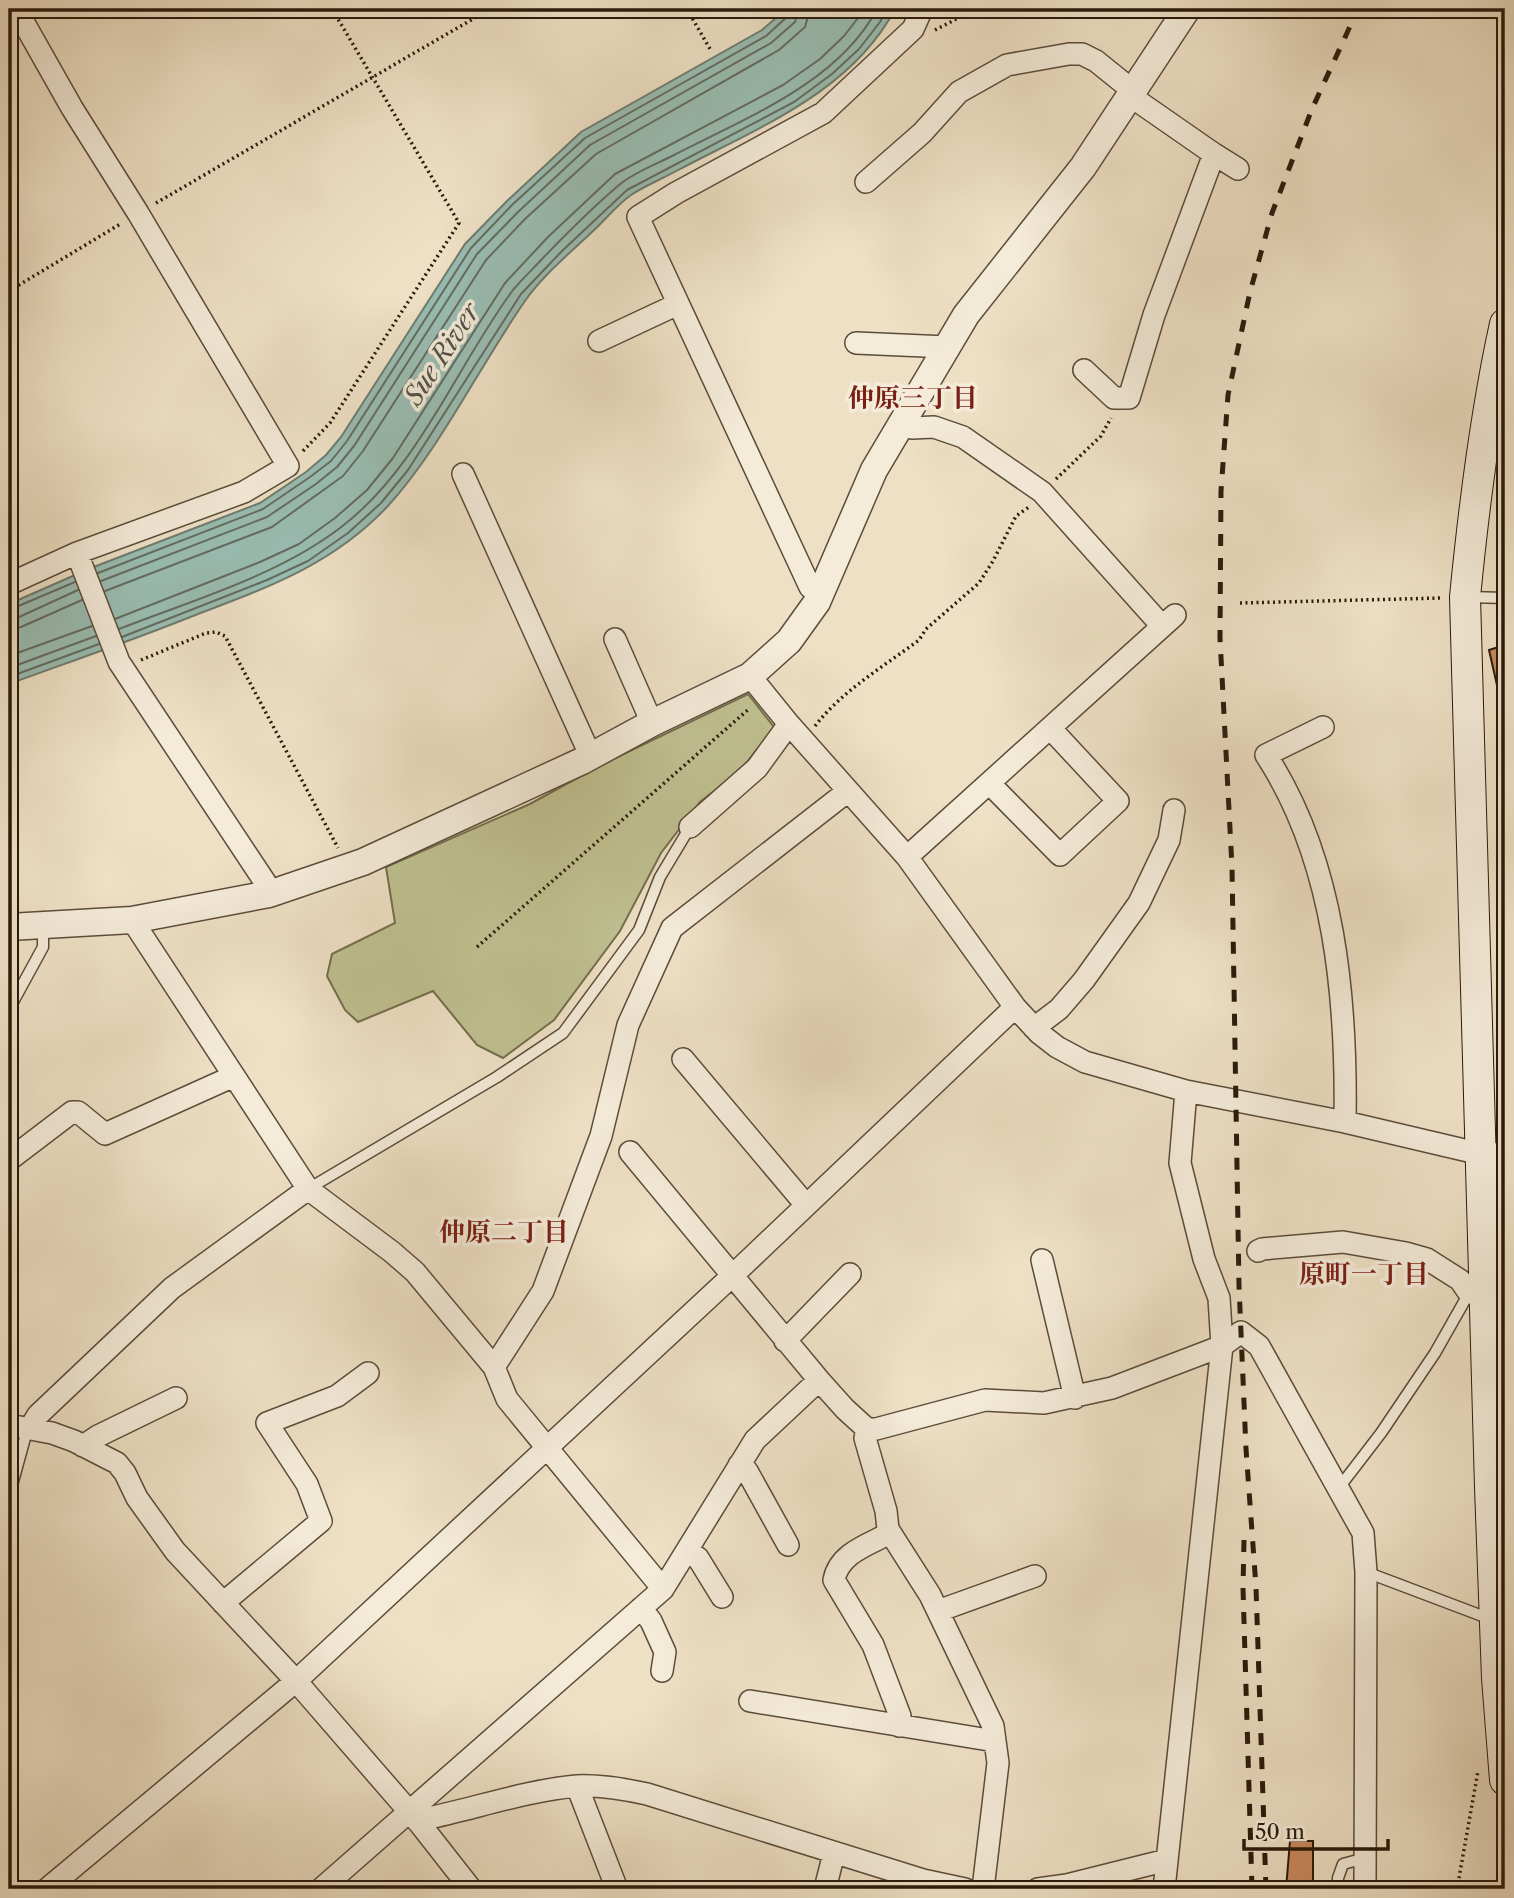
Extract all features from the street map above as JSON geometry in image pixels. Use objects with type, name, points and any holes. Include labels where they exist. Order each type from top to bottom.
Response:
[{"type":"main road","points":[[1505,324],[1491,388],[1478,473],[1465,597],[1493,1156],[1478,1293],[1497,1678],[1505,1780]]},
{"type":"street","points":[[9,584],[80,562],[244,492],[288,466],[72,108],[16,9]]},
{"type":"street","points":[[820,595],[810,587],[638,217],[823,113],[913,29],[922,9]]},
{"type":"street","points":[[9,927],[132,920],[269,894],[363,862],[591,757],[652,723],[757,685],[820,595],[874,470],[966,315],[1083,167],[1187,9]]},
{"type":"street","points":[[866,181],[922,133],[960,92],[1007,65],[1069,54],[1082,54],[1096,61],[1130,92],[1213,154],[1238,169]]},
{"type":"street","points":[[1084,370],[1114,398],[1129,398],[1154,315],[1213,154]]},
{"type":"street","points":[[599,341],[678,304]]},
{"type":"street","points":[[856,343],[947,347]]},
{"type":"street","points":[[901,423],[912,428],[934,427],[963,437],[1042,492],[1168,621],[907,857]]},
{"type":"street","points":[[463,474],[591,757]]},
{"type":"street","points":[[80,562],[121,665],[265,882],[269,894]]},
{"type":"street","points":[[615,639],[652,723]]},
{"type":"street","points":[[757,685],[907,857],[1014,1007],[1057,1047],[1085,1062],[1186,1091],[1345,1122],[1493,1156]]},
{"type":"street","points":[[1323,727],[1266,755],[1284,782],[1305,833],[1327,911],[1339,983],[1345,1122]]},
{"type":"street","points":[[989,783],[1060,856],[1118,801],[1050,728]]},
{"type":"street","points":[[690,827],[796,732]]},
{"type":"street","points":[[494,1367],[543,1291],[601,1136],[628,1025],[672,928],[848,791]]},
{"type":"street","points":[[1034,1028],[1059,1009],[1084,980],[1139,903],[1169,841],[1174,810]]},
{"type":"street","points":[[132,920],[308,1189],[415,1272],[494,1367],[507,1399],[663,1589]]},
{"type":"street","points":[[47,1889],[296,1681],[732,1276],[1014,1007]]},
{"type":"street","points":[[683,1059],[806,1205]]},
{"type":"street","points":[[9,1160],[72,1112],[78,1112],[105,1134],[234,1076]]},
{"type":"street","points":[[1164,1889],[1222,1346],[1219,1298],[1200,1247],[1180,1163],[1186,1091]]},
{"type":"street","points":[[630,1152],[785,1341],[845,1409],[867,1429],[876,1429],[985,1400],[1044,1403],[1075,1398],[1112,1388],[1222,1346],[1241,1332],[1259,1346],[1363,1533],[1366,1572],[1365,1889]]},
{"type":"street","points":[[19,1427],[38,1415],[172,1288],[308,1189]]},
{"type":"street","points":[[1258,1251],[1343,1242],[1406,1254],[1427,1259],[1478,1293]]},
{"type":"street","points":[[1042,1260],[1075,1398]]},
{"type":"street","points":[[785,1341],[850,1274]]},
{"type":"street","points":[[223,1603],[321,1521],[307,1484],[267,1423],[337,1396],[368,1373]]},
{"type":"street","points":[[321,1889],[415,1818],[663,1589],[755,1440],[819,1380]]},
{"type":"street","points":[[83,1446],[176,1398]]},
{"type":"street","points":[[19,1427],[52,1433],[117,1463],[137,1498],[175,1551],[296,1681],[415,1818],[471,1889]]},
{"type":"street","points":[[867,1429],[865,1438],[890,1532],[930,1595],[993,1726],[998,1763],[983,1889]]},
{"type":"street","points":[[739,1465],[747,1471],[788,1545]]},
{"type":"street","points":[[890,1532],[844,1559],[837,1567],[834,1580],[873,1646],[900,1716],[899,1726]]},
{"type":"street","points":[[687,1549],[698,1558],[722,1597]]},
{"type":"street","points":[[938,1611],[1035,1576]]},
{"type":"street","points":[[641,1608],[651,1621],[665,1652],[662,1671]]},
{"type":"street","points":[[750,1701],[995,1741]]},
{"type":"street","points":[[415,1818],[433,1817],[577,1786],[615,1787],[647,1794],[932,1886],[965,1889]]},
{"type":"street","points":[[577,1786],[617,1889]]},
{"type":"street","points":[[825,1889],[834,1853]]},
{"type":"street","points":[[1038,1889],[1067,1885],[1167,1860]]},
{"type":"lane","points":[[1465,597],[1505,598]]},
{"type":"lane","points":[[308,1189],[497,1077],[563,1033],[639,930],[660,877],[690,827]]},
{"type":"lane","points":[[13,1002],[43,947],[43,926]]},
{"type":"lane","points":[[1338,1489],[1381,1433],[1478,1293]]},
{"type":"lane","points":[[9,1496],[25,1438],[19,1427]]},
{"type":"lane","points":[[1366,1572],[1495,1621]]},
{"type":"lane","points":[[1338,1889],[1338,1878],[1343,1864],[1365,1862]]},
{"type":"path","points":[[288,466],[330,423],[459,223],[332,9]]},
{"type":"path","points":[[9,291],[490,9]]},
{"type":"path","points":[[687,9],[710,49]]},
{"type":"path","points":[[908,33],[925,35],[976,9]]},
{"type":"path","points":[[796,732],[919,640],[926,629],[979,583],[1016,516],[1034,503],[1042,492],[1101,436],[1106,424],[1129,398]]},
{"type":"path","points":[[1240,603],[1465,597]]},
{"type":"path","points":[[121,665],[206,633],[216,632],[225,636],[347,867]]},
{"type":"path","points":[[477,947],[757,685]]},
{"type":"path","points":[[1457,1889],[1479,1766]]},
{"type":"green space","points":[[748,694],[774,727],[741,770],[700,802],[661,853],[620,931],[554,1020],[503,1058],[477,1045],[433,991],[358,1022],[345,1010],[327,976],[332,954],[395,923],[386,867],[530,804],[599,766]]},
{"type":"water","name":"Sue River","points":[[786,9],[895,9],[877,38],[855,63],[829,85],[772,121],[631,195],[557,265],[525,301],[424,460],[387,507],[366,527],[322,559],[250,594],[9,684],[9,604],[91,568],[260,503],[306,472],[326,455],[341,437],[465,244],[507,201],[581,132],[762,30]]},
{"type":"building","points":[[1505,645],[1505,694],[1499,694],[1489,650]]},
{"type":"building","points":[[1290,1841],[1313,1841],[1313,1889],[1286,1889]]},
{"type":"railway","points":[[1266,1889],[1256,1587],[1246,1449],[1239,1286],[1232,867],[1220,638],[1221,491],[1228,395],[1250,292],[1272,213],[1312,109],[1358,9]]},
{"type":"railway","points":[[1244,1540],[1252,1889]]},
{"type":"district","name":"仲原三丁目","points":[[913,398]]},
{"type":"district","name":"仲原二丁目","points":[[504,1232]]},
{"type":"district","name":"原町一丁目","points":[[1364,1274]]}]
